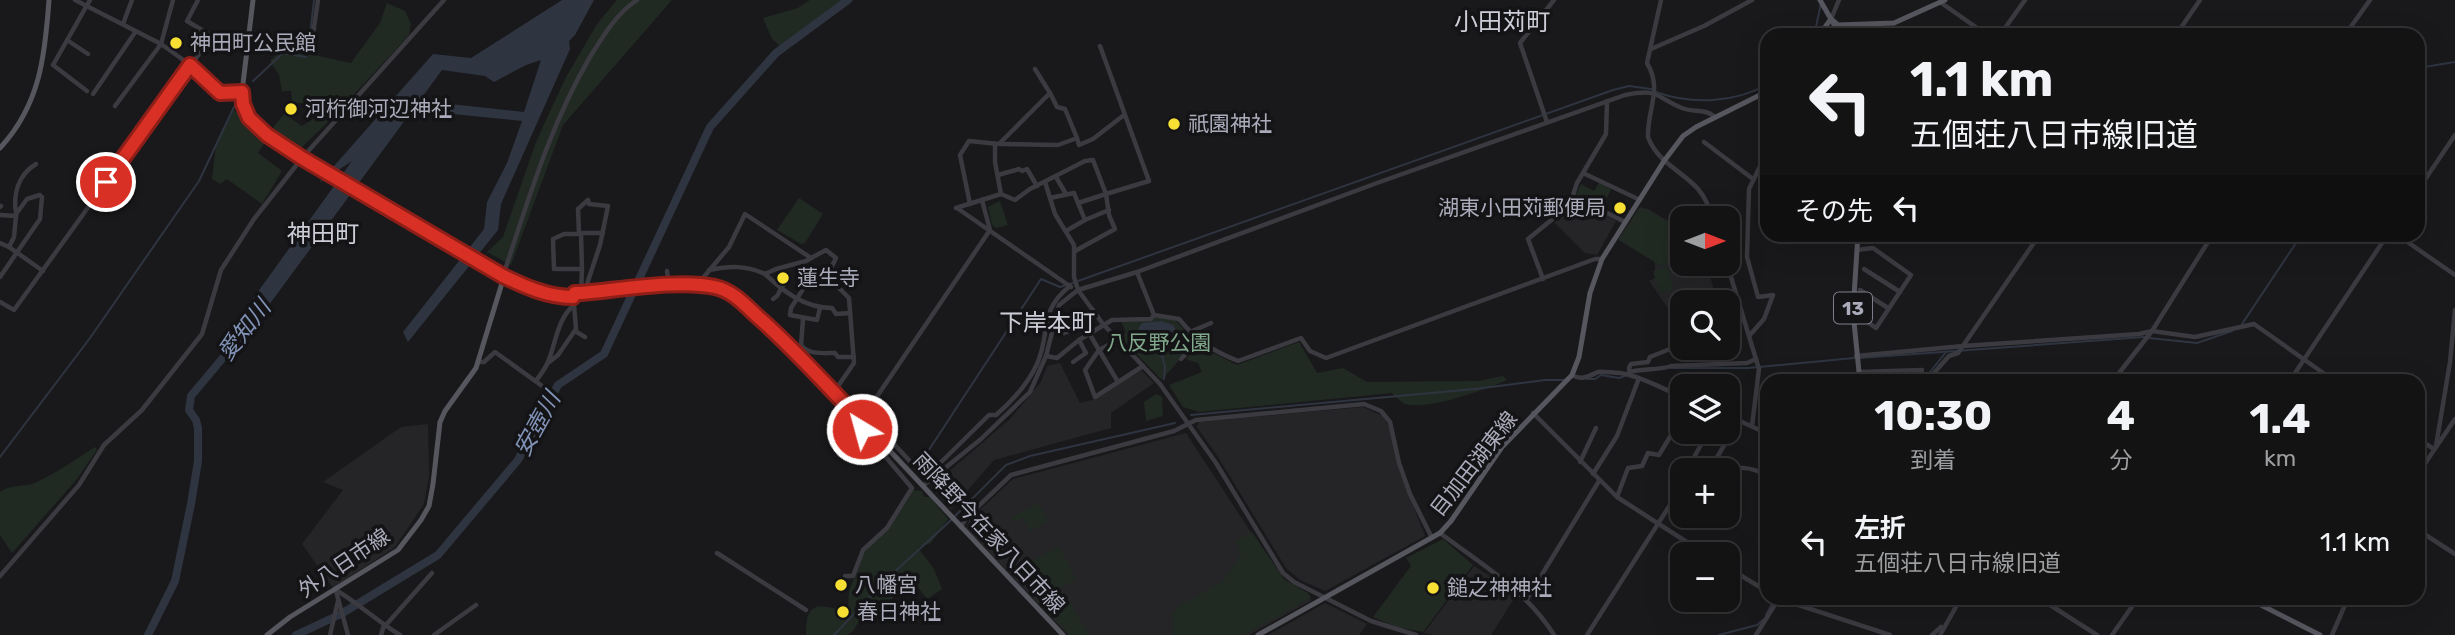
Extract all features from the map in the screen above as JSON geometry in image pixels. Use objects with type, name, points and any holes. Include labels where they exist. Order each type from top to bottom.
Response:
[{"type":"main road","points":[[0,148],[27,111],[42,63],[49,0]]},
{"type":"main road","points":[[253,0],[242,92],[243,104],[249,118],[267,135],[501,274],[556,297],[573,297]]},
{"type":"main road","points":[[1819,0],[1836,28]]},
{"type":"main road","points":[[1831,19],[1838,25],[1894,23],[1942,1]]},
{"type":"main road","points":[[1824,28],[1831,19]]},
{"type":"main road","name":"目加田湖東線","points":[[1258,635],[1440,533],[1502,447],[1572,375],[1579,357],[1590,293],[1602,259],[1664,161],[1683,136],[1714,116],[1760,94]]},
{"type":"main road","name":"13","points":[[1858,242],[1853,312],[1858,372]]},
{"type":"main road","name":"外八日市線","points":[[267,635],[290,617],[398,550],[421,520],[429,506],[440,422],[478,362],[502,283],[501,274]]},
{"type":"main road","name":"雨降野今在家八日市線","points":[[573,297],[575,293],[696,285],[718,288],[734,296],[796,351],[1063,635]]},
{"type":"main road","points":[[2261,605],[2320,635]]},
{"type":"street","points":[[75,0],[161,44],[190,65],[220,93],[242,92]]},
{"type":"street","points":[[53,65],[90,0]]},
{"type":"street","points":[[123,24],[132,0]]},
{"type":"street","points":[[115,106],[161,44],[173,0]]},
{"type":"street","points":[[0,302],[14,310],[212,36],[187,21],[198,0]]},
{"type":"street","points":[[311,48],[318,0]]},
{"type":"street","points":[[0,576],[79,485],[104,445],[142,410],[202,334],[221,270],[254,219],[444,0]]},
{"type":"street","points":[[501,274],[569,93],[619,13],[637,0]]},
{"type":"street","points":[[1547,122],[1520,43],[1554,0]]},
{"type":"street","points":[[1661,0],[1647,63],[1654,76],[1655,92],[1648,137],[1664,161],[1697,187],[1709,206]]},
{"type":"street","points":[[1650,49],[1704,26],[1752,0]]},
{"type":"street","points":[[1831,19],[1839,0]]},
{"type":"street","points":[[2005,28],[2025,0]]},
{"type":"street","points":[[2181,28],[2200,0]]},
{"type":"street","points":[[2350,28],[2370,0]]},
{"type":"street","points":[[1942,1],[1978,28]]},
{"type":"street","points":[[42,63],[53,65],[90,92],[136,31]]},
{"type":"street","points":[[67,40],[88,54]]},
{"type":"street","points":[[1078,203],[1149,181],[1100,46]]},
{"type":"street","points":[[1035,69],[1057,107],[1065,109],[1079,145],[1093,139],[1124,115]]},
{"type":"street","points":[[924,485],[981,439],[1025,398],[1046,356],[1059,305],[1078,290],[1137,272],[1547,122],[1636,93],[1655,92],[1684,109],[1707,110],[1714,116]]},
{"type":"street","points":[[1002,194],[995,162],[997,144],[1050,93]]},
{"type":"street","points":[[1543,279],[1528,239],[1560,213],[1573,196],[1606,134],[1607,101]]},
{"type":"street","points":[[2425,180],[2455,135]]},
{"type":"street","points":[[970,204],[960,155],[969,141],[1058,145],[1077,138]]},
{"type":"street","points":[[1704,142],[1753,179]]},
{"type":"street","points":[[1075,251],[1115,229],[1093,160],[1085,161],[1015,200],[1002,194],[956,208],[1078,290]]},
{"type":"street","points":[[9,247],[14,237],[18,184],[36,164]]},
{"type":"street","points":[[1749,336],[1764,319],[1773,295],[1758,297],[1746,257],[1749,189],[1760,165]]},
{"type":"street","points":[[998,175],[1027,169],[1037,186]]},
{"type":"street","points":[[1583,173],[1640,200]]},
{"type":"street","points":[[1056,177],[1066,194]]},
{"type":"street","points":[[1045,182],[1055,214],[1074,245],[1074,277],[1078,290],[1103,324],[1160,384],[1216,463],[1283,573],[1294,582],[1371,621],[1416,635]]},
{"type":"street","points":[[1050,198],[1074,193],[1085,219]]},
{"type":"street","points":[[0,277],[40,219],[41,196],[27,199],[16,215]]},
{"type":"street","points":[[1573,196],[1625,222]]},
{"type":"street","points":[[588,200],[589,204],[608,206],[603,233],[582,293],[578,209],[588,200]]},
{"type":"street","points":[[845,576],[853,576],[863,550],[887,528],[912,488],[862,429],[861,420],[990,230],[982,200]]},
{"type":"street","points":[[1065,231],[1085,219],[1109,210]]},
{"type":"street","points":[[696,285],[729,247],[745,214],[811,258]]},
{"type":"street","points":[[0,215],[16,215]]},
{"type":"street","points":[[582,269],[556,270],[552,252],[553,239],[580,233],[603,233]]},
{"type":"street","points":[[1933,374],[1949,356],[1958,353],[2034,242]]},
{"type":"street","points":[[2118,374],[2151,331],[2208,242]]},
{"type":"street","points":[[2295,374],[2383,242]]},
{"type":"street","points":[[2408,242],[2455,275]]},
{"type":"street","points":[[0,243],[43,271]]},
{"type":"street","points":[[1853,312],[1876,328],[1911,275],[1873,248],[1857,250]]},
{"type":"street","points":[[765,274],[806,261],[826,250],[836,258],[827,276],[849,298],[855,363],[834,392]]},
{"type":"street","points":[[1154,315],[1179,319],[1199,341],[1238,361],[1301,338],[1310,351],[1326,358],[1595,259],[1602,259]]},
{"type":"street","points":[[709,270],[742,267],[753,269],[765,274],[781,290],[797,298],[820,308],[832,308],[836,314],[850,313]]},
{"type":"street","points":[[1864,269],[1900,292]]},
{"type":"street","points":[[667,271],[669,286]]},
{"type":"street","points":[[1137,272],[1154,315]]},
{"type":"street","points":[[1731,276],[1759,369],[1752,426]]},
{"type":"street","points":[[774,299],[787,278]]},
{"type":"street","points":[[866,414],[920,472],[931,472],[989,415],[996,415],[1016,397],[1038,362],[1052,303],[1070,286]]},
{"type":"street","points":[[803,289],[791,308],[790,315],[817,320],[820,308]]},
{"type":"street","points":[[1860,290],[1888,309]]},
{"type":"street","points":[[548,363],[558,355],[575,331],[573,297]]},
{"type":"street","points":[[536,382],[548,363],[558,328],[573,305]]},
{"type":"street","points":[[1054,324],[1065,332],[1093,310]]},
{"type":"street","points":[[2435,448],[2450,362],[2455,310]]},
{"type":"street","points":[[1046,356],[1057,358],[1103,324],[1122,319],[1150,319],[1154,315]]},
{"type":"street","points":[[796,351],[801,345],[803,319]]},
{"type":"street","points":[[1190,332],[1211,323]]},
{"type":"street","points":[[1856,356],[2151,331],[2195,337],[2254,324],[2325,374]]},
{"type":"street","points":[[575,331],[585,337]]},
{"type":"street","points":[[1088,333],[1118,382]]},
{"type":"street","points":[[1073,362],[1086,353],[1079,340]]},
{"type":"street","points":[[1118,340],[1099,350],[1085,370],[1095,397],[1143,366]]},
{"type":"street","points":[[1181,359],[1199,341]]},
{"type":"street","points":[[801,345],[803,349],[811,352],[854,357]]},
{"type":"street","points":[[1629,372],[1631,364],[1648,362],[1650,357],[1670,349]]},
{"type":"street","points":[[478,362],[484,362],[495,352],[556,396]]},
{"type":"street","points":[[1629,372],[1640,369],[1660,370],[1671,366],[1747,363],[1756,359]]},
{"type":"street","points":[[1858,372],[1922,370]]},
{"type":"street","points":[[1572,375],[1577,378],[1599,372],[1638,378]]},
{"type":"street","points":[[1629,372],[1670,391]]},
{"type":"street","points":[[1593,474],[1617,436],[1638,378]]},
{"type":"street","points":[[961,527],[966,518],[1011,475],[1174,431],[1196,420],[1364,404],[1381,411],[1390,422],[1399,463],[1410,494],[1432,538]]},
{"type":"street","points":[[1533,413],[1617,497],[1687,542]]},
{"type":"street","points":[[2425,463],[2455,419]]},
{"type":"street","points":[[1740,420],[1760,430]]},
{"type":"street","points":[[1580,462],[1596,428]]},
{"type":"street","points":[[1617,497],[1628,468],[1642,466],[1648,453],[1659,455],[1670,437]]},
{"type":"street","points":[[2425,443],[2435,448]]},
{"type":"street","points":[[1740,467],[1760,473]]},
{"type":"street","points":[[1527,599],[1599,481]]},
{"type":"street","points":[[1587,635],[1670,505]]},
{"type":"street","points":[[1440,533],[1527,599],[1545,619],[1554,635]]},
{"type":"street","points":[[2425,535],[2455,554]]},
{"type":"street","points":[[717,553],[806,610]]},
{"type":"street","points":[[381,635],[384,626],[432,573]]},
{"type":"street","points":[[1740,575],[1760,587]]},
{"type":"street","points":[[336,590],[348,635]]},
{"type":"street","points":[[336,590],[400,635]]},
{"type":"street","points":[[330,635],[339,597]]},
{"type":"street","points":[[434,635],[476,605]]},
{"type":"street","points":[[1756,635],[1774,605]]},
{"type":"street","points":[[1796,605],[1889,635]]},
{"type":"street","points":[[1940,635],[1957,605]]},
{"type":"street","points":[[2050,605],[2097,635]]},
{"type":"street","points":[[2112,635],[2133,605]]},
{"type":"street","points":[[2332,635],[2345,605]]},
{"type":"street","points":[[1932,635],[1945,624]]},
{"type":"shaded area","points":[[1575,198],[1616,221],[1597,255],[1585,253],[1555,223]]},
{"type":"shaded area","points":[[1640,207],[1648,209],[1670,222],[1670,276],[1710,276],[1714,290],[1670,290],[1670,311],[1649,281],[1655,278],[1655,262],[1618,239]]},
{"type":"shaded area","points":[[1060,363],[1080,403],[1095,399],[1141,370],[1154,383],[1111,413],[1111,428],[994,460],[951,510],[931,487],[1010,419],[1041,382],[1047,366]]},
{"type":"shaded area","points":[[1363,407],[1383,416],[1390,428],[1397,464],[1425,536],[1325,591],[1300,580],[1286,568],[1197,427],[1199,422]]},
{"type":"shaded area","points":[[428,424],[429,476],[424,504],[395,547],[333,588],[302,544],[343,490],[323,482],[401,427]]},
{"type":"shaded area","points":[[1186,433],[1288,589],[1312,600],[1249,635],[1068,635],[966,528],[969,520],[1013,479]]},
{"type":"shaded area","points":[[1474,566],[1517,594],[1491,635],[1424,633]]},
{"type":"shaded area","points":[[1325,603],[1367,624],[1359,635],[1268,635]]},
{"type":"green space","points":[[617,0],[672,0],[563,125],[511,265],[487,252],[503,237],[536,142],[565,79],[597,24]]},
{"type":"green space","points":[[810,0],[854,0],[780,46],[772,39],[763,18],[798,8]]},
{"type":"green space","points":[[387,3],[405,11],[411,24],[409,35],[300,149],[271,130],[284,114],[302,126],[318,116],[319,104],[292,103],[291,91],[282,91],[279,75],[270,61],[282,48],[351,63],[380,23]]},
{"type":"green space","points":[[234,110],[245,118],[265,142],[258,153],[282,171],[262,204],[227,179],[220,184],[212,179],[216,145]]},
{"type":"green space","points":[[1599,183],[1611,189],[1603,206],[1576,195],[1581,184],[1594,191]]},
{"type":"green space","points":[[799,198],[823,214],[805,243],[801,244],[777,230]]},
{"type":"green space","points":[[1000,201],[1008,225],[996,228],[992,225],[988,207]]},
{"type":"green space","points":[[1639,208],[1648,210],[1670,223],[1670,264],[1661,266],[1619,240]]},
{"type":"green space","points":[[1668,266],[1674,289],[1660,293],[1653,271]]},
{"type":"green space","name":"八反野公園","points":[[1154,317],[1174,319],[1195,341],[1162,380],[1120,337],[1126,332],[1121,321]]},
{"type":"green space","points":[[1299,342],[1317,373],[1343,368],[1367,382],[1478,381],[1503,376],[1507,380],[1442,402],[1427,404],[1405,404],[1392,393],[1199,412],[1183,407],[1169,385],[1202,372],[1198,363],[1186,359],[1199,346],[1237,365]]},
{"type":"green space","points":[[1156,394],[1162,397],[1163,416],[1146,421],[1144,402]]},
{"type":"green space","points":[[95,447],[97,450],[77,479],[12,553],[0,535],[0,492],[9,487],[37,482]]},
{"type":"green space","points":[[913,490],[922,491],[924,497],[930,497],[948,519],[931,543],[918,548],[934,569],[942,589],[927,599],[914,582],[888,602],[867,609],[853,631],[847,635],[806,635],[808,617],[813,608],[841,610],[848,606],[849,591],[865,550],[890,527]]},
{"type":"green space","points":[[1039,503],[1048,522],[1030,531],[1023,518],[1014,522],[1011,517]]},
{"type":"green space","points":[[1252,532],[1284,579],[1308,593],[1311,598],[1244,635],[1173,635],[1172,614],[1177,607],[1223,581],[1241,554],[1236,541]]},
{"type":"green space","points":[[1443,539],[1473,565],[1423,632],[1396,627],[1373,617],[1411,566],[1406,558]]},
{"type":"green space","points":[[1059,546],[1076,579],[1049,595],[1035,568],[1031,570],[1028,563]]},
{"type":"green space","points":[[1065,594],[1089,635],[1070,635],[1044,608]]},
{"type":"water","points":[[562,0],[594,0],[569,41],[570,49],[501,204],[498,230],[408,342],[403,332],[484,229],[487,202],[507,163],[522,121],[423,111],[432,102],[524,112],[541,60],[494,82],[485,76],[442,70],[227,362],[247,307],[352,161],[319,183],[433,54],[471,58]]},
{"type":"water","points":[[1162,321],[1173,325],[1183,340],[1173,353],[1169,349],[1172,342],[1163,343],[1164,360],[1158,355],[1160,344],[1145,330],[1138,329],[1142,323]]},
{"type":"waterway","points":[[309,43],[314,0]]},
{"type":"waterway","name":"安壺川","points":[[296,635],[341,614],[438,555],[518,460],[558,385],[604,354],[710,127],[776,53],[848,0]]},
{"type":"waterway","points":[[1815,28],[1821,3]]},
{"type":"waterway","points":[[253,81],[283,53],[306,57]]},
{"type":"waterway","points":[[2425,67],[2455,62]]},
{"type":"waterway","points":[[1078,281],[1613,90],[1629,86],[1651,89]]},
{"type":"waterway","points":[[1656,92],[1684,99],[1713,100],[1742,95],[1760,88]]},
{"type":"waterway","points":[[0,457],[90,338],[199,181],[234,107]]},
{"type":"waterway","points":[[2242,324],[2297,242]]},
{"type":"waterway","points":[[919,465],[1041,279],[1060,287],[1073,283]]},
{"type":"waterway","points":[[2149,338],[2197,343],[2232,331]]},
{"type":"waterway","points":[[1860,358],[2144,337]]},
{"type":"waterway","name":"愛知川","points":[[148,635],[175,581],[191,504],[198,461],[198,428],[189,410],[191,396],[237,341]]},
{"type":"waterway","points":[[1928,374],[1946,352]]},
{"type":"waterway","points":[[1671,368],[1748,368],[1854,358]]},
{"type":"waterway","points":[[1163,360],[1164,379]]},
{"type":"waterway","points":[[1587,379],[1595,379],[1601,375],[1619,378],[1625,376]]},
{"type":"waterway","points":[[1191,415],[1564,380]]},
{"type":"waterway","points":[[834,635],[889,577],[1006,465],[1030,456],[1175,423]]},
{"type":"waterway","points":[[1766,615],[1771,605]]},
{"type":"waterway","points":[[1719,635],[1757,625],[1763,620]]},
{"type":"place","name":"神田町公民館","points":[[176,43]]},
{"type":"place","name":"河桁御河辺神社","points":[[291,109]]},
{"type":"place","name":"祇園神社","points":[[1174,124]]},
{"type":"place","name":"湖東小田苅郵便局","points":[[1620,208]]},
{"type":"place","name":"蓮生寺","points":[[783,278]]},
{"type":"place","name":"八幡宮","points":[[841,585]]},
{"type":"place","name":"鎚之神神社","points":[[1433,588]]},
{"type":"place","name":"春日神社","points":[[843,612]]},
{"type":"district","name":"小田苅町","points":[[1502,22]]},
{"type":"district","name":"神田町","points":[[323,234]]},
{"type":"district","name":"下岸本町","points":[[1047,323]]},
{"type":"route","points":[[106,182],[190,65],[220,93],[242,92],[243,104],[249,118],[267,135],[503,276],[526,286],[556,297],[632,288],[696,285],[707,285],[728,292],[796,351],[861,420],[862,429]]}]
